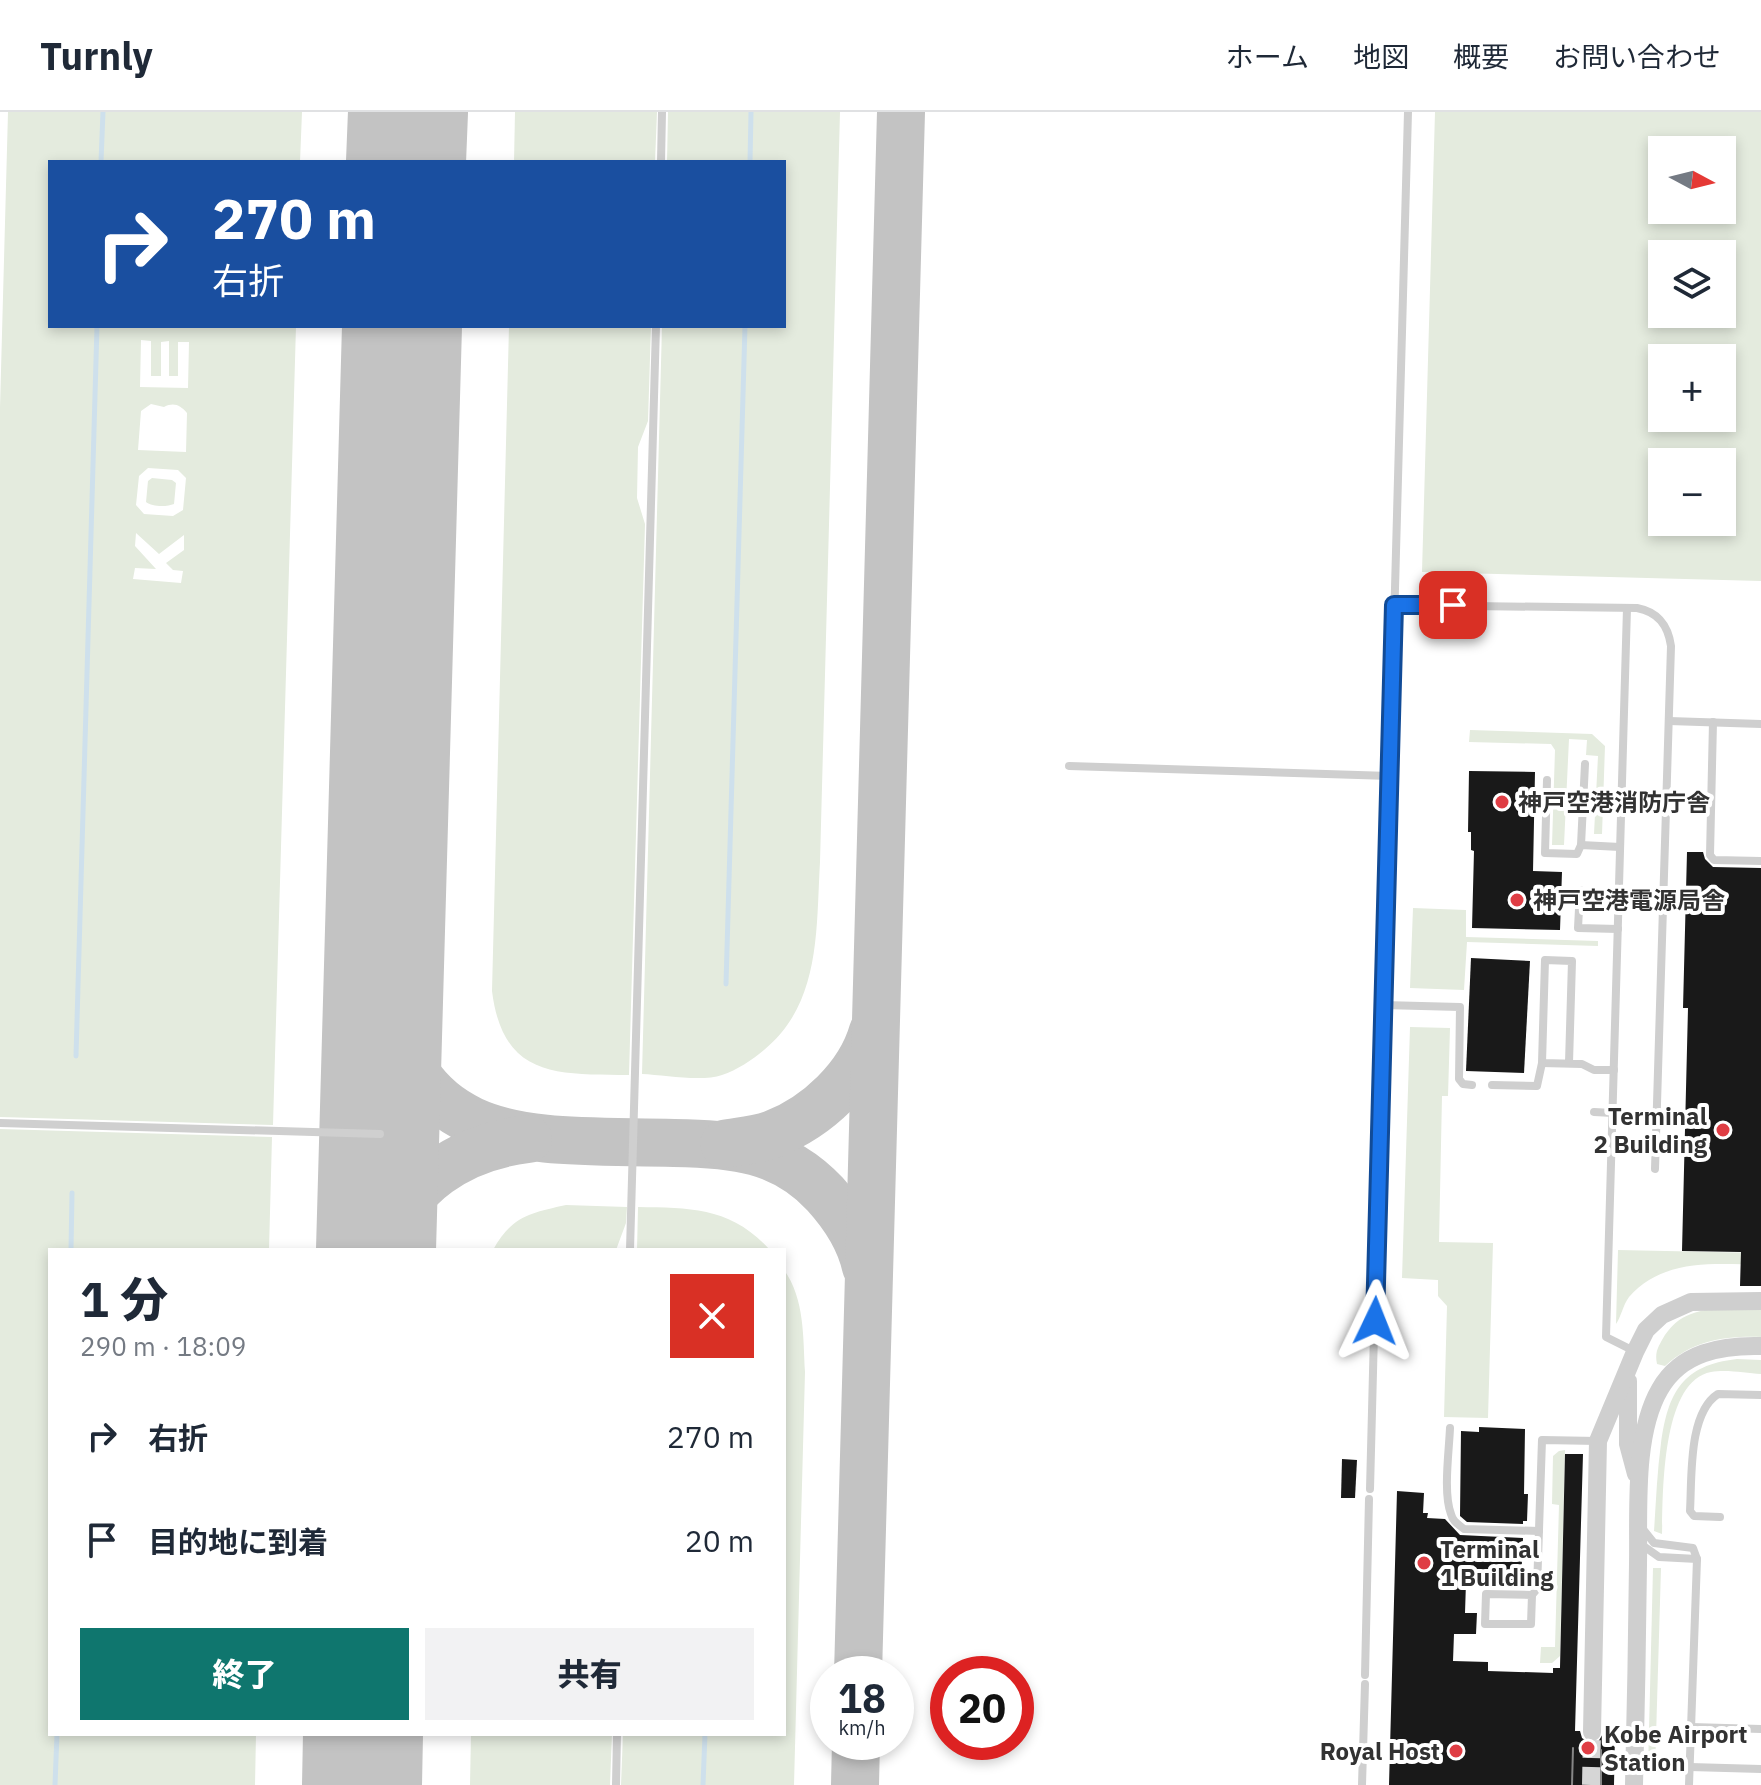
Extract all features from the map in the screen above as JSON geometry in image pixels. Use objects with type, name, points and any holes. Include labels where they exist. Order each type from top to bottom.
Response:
[{"type":"street","points":[[1592,1732],[1598,1441],[1646,1330],[1662,1315],[1677,1306],[1703,1300],[1761,1301]]},
{"type":"street","points":[[1634,1785],[1639,1484],[1650,1413],[1661,1387],[1682,1362],[1696,1355],[1733,1346],[1761,1346]]},
{"type":"street","points":[[1632,1359],[1628,1444],[1639,1484]]},
{"type":"lane","points":[[661,160],[662,112]]},
{"type":"lane","points":[[1375,1321],[1408,112]]},
{"type":"lane","points":[[630,1248],[656,328]]},
{"type":"lane","points":[[1394,605],[1648,610],[1661,619],[1669,634],[1655,1169]]},
{"type":"lane","points":[[1627,608],[1606,1337],[1632,1359]]},
{"type":"lane","points":[[1669,721],[1761,724]]},
{"type":"lane","points":[[1713,722],[1710,855],[1716,860],[1761,861]]},
{"type":"lane","points":[[1547,780],[1545,853],[1577,854],[1581,845],[1585,764]]},
{"type":"lane","points":[[1069,766],[1390,776]]},
{"type":"lane","points":[[1581,845],[1620,847]]},
{"type":"lane","points":[[1580,890],[1578,928],[1618,929]]},
{"type":"lane","points":[[1492,1085],[1537,1086],[1542,1063],[1545,960],[1572,961],[1569,1063]]},
{"type":"lane","points":[[1383,1005],[1460,1007],[1459,1079],[1463,1084],[1472,1085]]},
{"type":"lane","points":[[1542,1063],[1582,1064],[1594,1070],[1614,1070]]},
{"type":"lane","points":[[1594,1112],[1613,1113]]},
{"type":"lane","points":[[0,1123],[380,1134]]},
{"type":"lane","points":[[1362,1785],[1374,1333]]},
{"type":"lane","points":[[1720,1517],[1694,1516],[1690,1511],[1696,1437],[1702,1411],[1718,1394],[1761,1395]]},
{"type":"lane","points":[[1450,1428],[1448,1500],[1454,1522],[1464,1529],[1539,1531]]},
{"type":"lane","points":[[1532,1595],[1486,1594],[1485,1624],[1531,1624],[1532,1595],[1537,1589],[1542,1440],[1598,1441]]},
{"type":"lane","points":[[1639,1529],[1644,1549],[1659,1557],[1697,1559]]},
{"type":"lane","points":[[1639,1529],[1654,1543],[1693,1548],[1697,1559],[1689,1785]]},
{"type":"lane","points":[[1691,1727],[1761,1729]]},
{"type":"lane","points":[[616,1785],[617,1736]]},
{"type":"lane","points":[[1690,1767],[1761,1769]]},
{"type":"shaded area","points":[[8,112],[302,112],[300,160],[48,160],[48,328],[296,328],[273,1125],[0,1117],[0,408]],"holes":[[[141,340],[151,341],[151,376],[161,376],[161,342],[169,341],[169,376],[178,376],[178,342],[189,342],[188,388],[140,387]],[[151,404],[179,406],[187,413],[186,452],[138,450],[141,411]],[[148,468],[178,470],[186,478],[183,510],[173,516],[144,514],[136,505],[139,476]],[[136,533],[159,554],[184,535],[184,550],[166,563],[173,570],[183,571],[181,583],[133,579],[135,568],[156,569],[135,546]]]},
{"type":"shaded area","points":[[515,112],[657,112],[655,160],[514,160]]},
{"type":"shaded area","points":[[668,112],[840,112],[816,939],[806,988],[783,1031],[744,1064],[722,1075],[704,1078],[642,1074],[662,328],[786,328],[786,160],[667,160]]},
{"type":"shaded area","points":[[1435,112],[1761,112],[1761,581],[1422,572]]},
{"type":"shaded area","points":[[509,328],[651,328],[648,421],[638,447],[637,498],[645,524],[629,1075],[557,1071],[538,1066],[521,1056],[508,1041],[498,1020],[492,991]]},
{"type":"shaded area","points":[[152,478],[176,483],[174,504],[160,506],[146,502],[148,481]]},
{"type":"shaded area","points":[[1470,730],[1592,734],[1605,746],[1602,834],[1594,834],[1598,756],[1586,755],[1587,740],[1569,739],[1564,845],[1552,845],[1555,750],[1551,744],[1469,742]]},
{"type":"shaded area","points":[[1413,908],[1466,910],[1466,937],[1598,941],[1598,946],[1467,942],[1464,990],[1410,988]]},
{"type":"shaded area","points":[[1410,1027],[1450,1028],[1448,1096],[1442,1096],[1439,1242],[1493,1243],[1488,1418],[1444,1417],[1447,1306],[1438,1296],[1438,1280],[1402,1278]]},
{"type":"shaded area","points":[[0,1129],[272,1137],[269,1248],[48,1248],[48,1736],[256,1736],[255,1785],[0,1785]]},
{"type":"shaded area","points":[[566,1205],[627,1207],[626,1223],[617,1248],[494,1248],[515,1223]]},
{"type":"shaded area","points":[[638,1207],[710,1213],[741,1225],[768,1248],[637,1248]]},
{"type":"shaded area","points":[[1618,1250],[1761,1253],[1761,1265],[1708,1264],[1674,1269],[1658,1275],[1629,1297],[1616,1324]]},
{"type":"shaded area","points":[[786,1273],[799,1306],[805,1372],[794,1785],[621,1785],[623,1736],[786,1736]]},
{"type":"shaded area","points":[[1761,1309],[1761,1337],[1710,1341],[1687,1350],[1665,1366],[1657,1364],[1656,1354],[1660,1343],[1681,1319],[1705,1310]]},
{"type":"shaded area","points":[[1761,1360],[1761,1374],[1711,1372],[1695,1380],[1682,1396],[1668,1442],[1662,1534],[1654,1531],[1661,1443],[1674,1396],[1691,1375],[1718,1362]]},
{"type":"shaded area","points":[[1565,1450],[1560,1656],[1552,1663],[1540,1663],[1541,1647],[1555,1647],[1559,1505],[1552,1504],[1553,1456]]},
{"type":"shaded area","points":[[1653,1568],[1661,1568],[1655,1771],[1648,1771]]},
{"type":"shaded area","points":[[471,1736],[612,1736],[610,1785],[470,1785]]},
{"type":"building","points":[[1469,771],[1535,772],[1533,871],[1562,872],[1560,930],[1472,928],[1474,851],[1471,850],[1471,832],[1468,832]]},
{"type":"building","name":"Terminal 2 Building","points":[[1687,852],[1703,852],[1713,867],[1761,868],[1761,1286],[1740,1286],[1741,1252],[1682,1251],[1688,1008],[1683,1008]]},
{"type":"building","points":[[1471,958],[1530,961],[1524,1073],[1466,1071]]},
{"type":"building","points":[[1479,1427],[1525,1429],[1524,1494],[1528,1494],[1527,1521],[1523,1524],[1467,1522],[1460,1516],[1461,1431],[1479,1432]]},
{"type":"building","name":"Terminal 1 Building","points":[[1565,1454],[1583,1454],[1575,1731],[1580,1731],[1582,1738],[1591,1744],[1598,1742],[1604,1732],[1615,1733],[1614,1785],[1389,1785],[1397,1491],[1424,1493],[1423,1513],[1428,1513],[1427,1518],[1445,1519],[1460,1535],[1523,1538],[1521,1583],[1466,1582],[1465,1613],[1477,1613],[1476,1634],[1454,1634],[1453,1661],[1488,1662],[1488,1671],[1553,1673],[1553,1668],[1560,1668]]},
{"type":"building","points":[[1342,1459],[1357,1460],[1355,1498],[1341,1498]]},
{"type":"waterway","points":[[101,160],[103,112]]},
{"type":"waterway","points":[[750,160],[751,112]]},
{"type":"waterway","points":[[76,1056],[97,328]]},
{"type":"waterway","points":[[726,984],[745,328]]},
{"type":"waterway","points":[[71,1248],[72,1193]]},
{"type":"waterway","points":[[55,1785],[57,1736]]},
{"type":"waterway","points":[[703,1785],[705,1736]]},
{"type":"taxiway","points":[[858,1656],[901,112]]},
{"type":"taxiway","points":[[383,983],[399,1040],[422,1081],[452,1109],[487,1127],[528,1136],[573,1141],[716,1145],[736,1147],[774,1158],[809,1179],[832,1202],[855,1237],[866,1267]]},
{"type":"taxiway","points":[[724,1144],[773,1134],[821,1106],[858,1064],[873,1031]]},
{"type":"taxiway","points":[[384,1248],[405,1206],[438,1172],[480,1150],[528,1139]]},
{"type":"taxiway","points":[[855,1785],[856,1760]]},
{"type":"runway","points":[[406,160],[408,112]]},
{"type":"runway","points":[[376,1248],[402,328]]},
{"type":"runway","points":[[362,1785],[363,1736]]},
{"type":"tunnel","points":[[1591,1785],[1592,1732]]},
{"type":"tram line","points":[[1572,1785],[1573,1748]]},
{"type":"tram line","points":[[1601,1750],[1601,1785]]},
{"type":"place","name":"神戸空港消防庁舎","points":[[1502,802]]},
{"type":"place","name":"神戸空港電源局舎","points":[[1517,900]]},
{"type":"place","name":"Terminal 2 Building","points":[[1723,1130]]},
{"type":"place","name":"Terminal 1 Building","points":[[1424,1563]]},
{"type":"place","name":"Kobe Airport Station","points":[[1588,1748]]},
{"type":"place","name":"Royal Host","points":[[1456,1751]]},
{"type":"route","points":[[1375,1321],[1394,605],[1453,605]]}]
